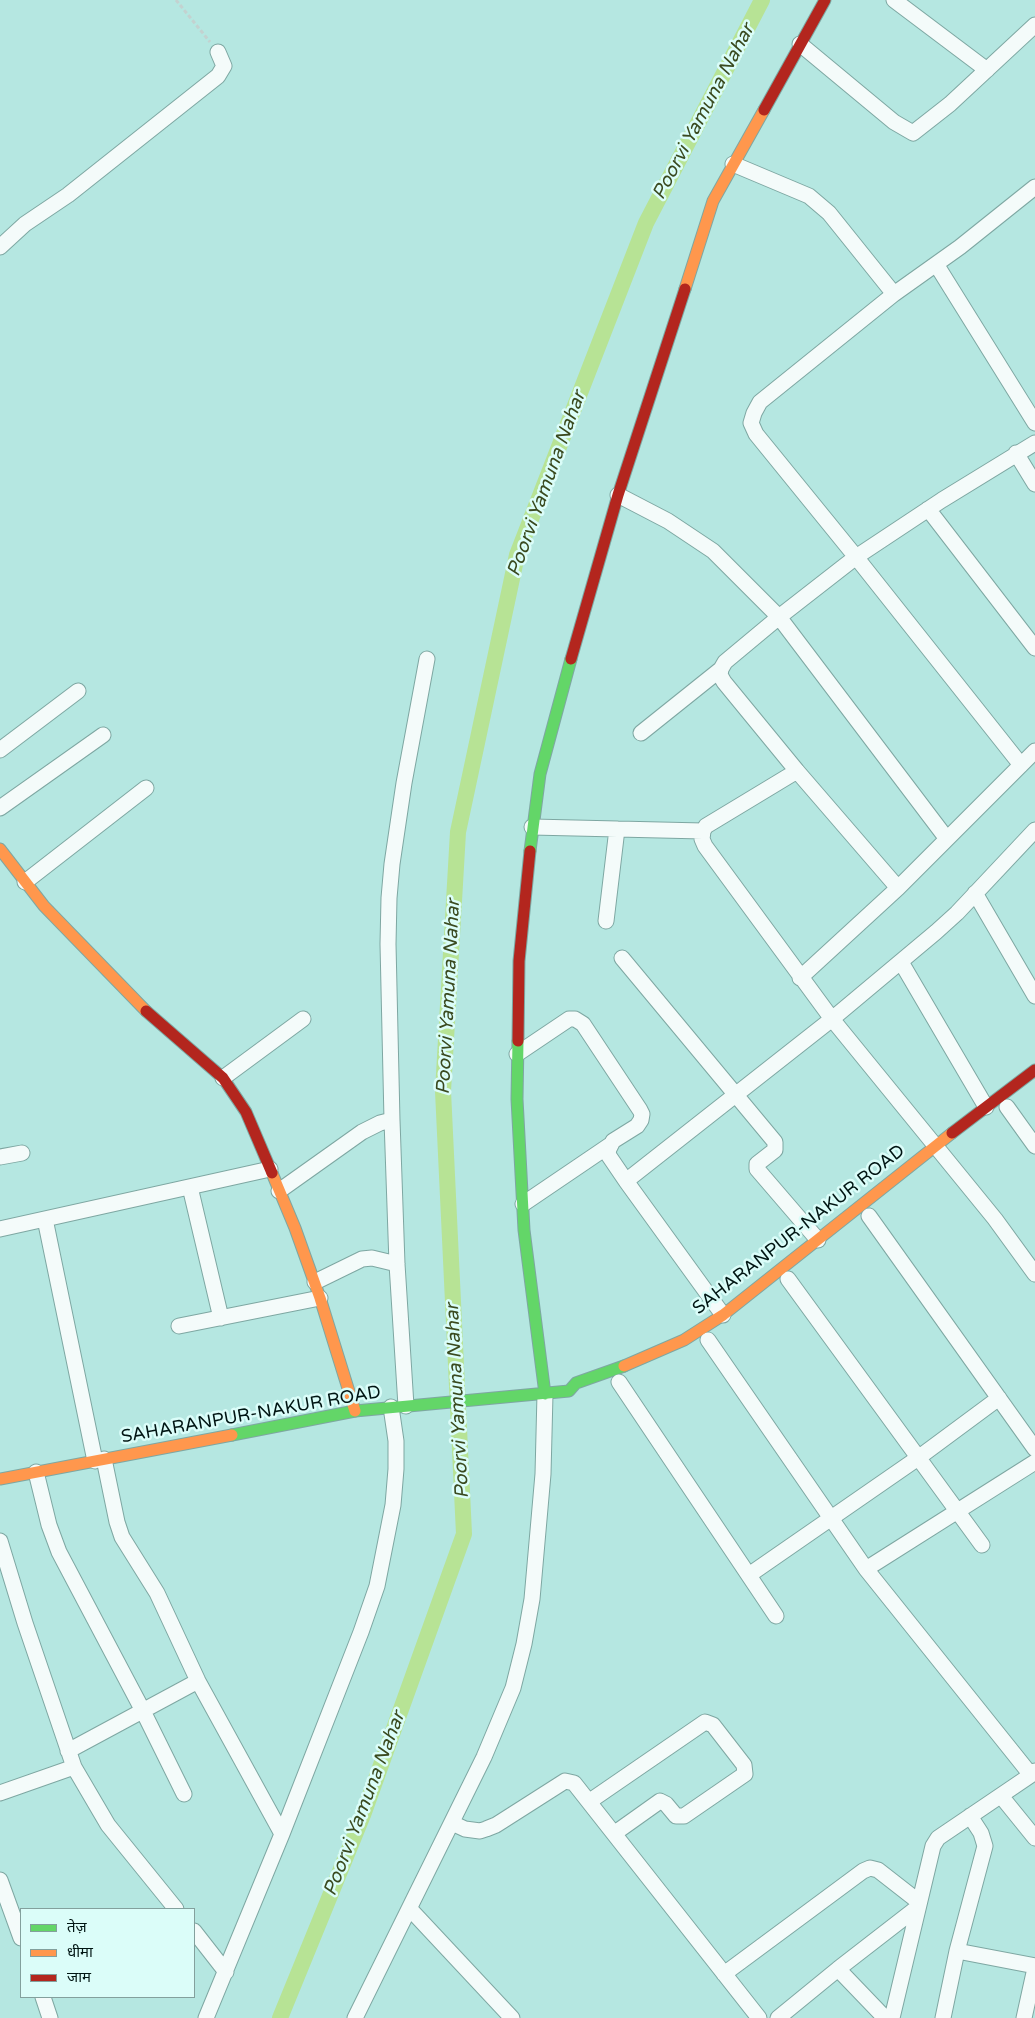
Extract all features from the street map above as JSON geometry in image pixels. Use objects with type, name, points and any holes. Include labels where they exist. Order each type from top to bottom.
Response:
[{"type":"street","points":[[355,2018],[484,1757],[513,1688],[524,1644],[532,1598],[540,1511],[545,1394],[524,1230],[517,1099],[517,1054],[519,961],[532,827],[540,774],[554,717],[618,495],[713,201],[825,0]]},
{"type":"street","points":[[894,0],[987,70]]},
{"type":"street","points":[[800,44],[894,122],[913,133],[950,104],[1035,25]]},
{"type":"street","points":[[0,247],[25,224],[73,191],[218,76],[224,66],[218,52]]},
{"type":"street","points":[[733,164],[808,196],[829,213],[894,294]]},
{"type":"street","points":[[1021,765],[756,434],[751,423],[760,402],[894,294],[1035,187]]},
{"type":"street","points":[[936,264],[1035,423]]},
{"type":"street","points":[[642,733],[779,617],[856,557],[928,509],[1035,443]]},
{"type":"street","points":[[1016,453],[1035,484]]},
{"type":"street","points":[[618,495],[668,521],[713,551],[779,617],[947,838]]},
{"type":"street","points":[[928,509],[1035,648]]},
{"type":"street","points":[[206,2018],[282,1834],[361,1632],[377,1586],[393,1505],[396,1441],[405,1406],[397,1264],[392,1120],[388,944],[390,890],[404,783],[427,659]]},
{"type":"street","points":[[721,668],[720,675],[724,682],[797,771],[898,888]]},
{"type":"street","points":[[0,750],[78,691]]},
{"type":"street","points":[[0,808],[104,736]]},
{"type":"street","points":[[800,978],[898,888],[1035,751]]},
{"type":"street","points":[[797,771],[710,823],[702,832],[705,846],[800,978],[1000,1225],[1035,1274]]},
{"type":"street","points":[[25,882],[146,788]]},
{"type":"street","points":[[532,827],[702,832]]},
{"type":"street","points":[[606,921],[617,829]]},
{"type":"street","points":[[626,1182],[901,962],[957,913],[1035,830]]},
{"type":"street","points":[[0,849],[44,906],[138,1004],[223,1078],[235,1094],[246,1112],[315,1282],[355,1411]]},
{"type":"street","points":[[975,893],[1035,996]]},
{"type":"street","points":[[622,958],[775,1142],[775,1150],[757,1164],[757,1169],[818,1240]]},
{"type":"street","points":[[901,962],[1002,1107],[1035,1146]]},
{"type":"street","points":[[223,1078],[303,1019]]},
{"type":"street","points":[[517,1054],[569,1019],[575,1019],[583,1024],[642,1114],[638,1126],[523,1204]]},
{"type":"street","name":"SAHARANPUR-NAKUR ROAD","points":[[0,1479],[355,1411],[574,1392],[576,1383],[639,1361],[684,1340],[723,1315],[818,1240],[941,1154],[1002,1107],[1035,1070]]},
{"type":"street","points":[[279,1191],[362,1132],[380,1123],[392,1120]]},
{"type":"street","points":[[610,1145],[609,1156],[626,1182],[723,1315]]},
{"type":"street","points":[[0,1157],[22,1153]]},
{"type":"street","points":[[0,1229],[270,1169]]},
{"type":"street","points":[[190,1187],[221,1318]]},
{"type":"street","points":[[868,1216],[1035,1449]]},
{"type":"street","points":[[45,1218],[116,1522],[122,1537],[157,1593],[198,1680],[282,1834]]},
{"type":"street","points":[[315,1282],[362,1259],[372,1258],[397,1264]]},
{"type":"street","points":[[788,1279],[982,1545]]},
{"type":"street","points":[[180,1326],[320,1298]]},
{"type":"street","points":[[707,1341],[866,1569],[1033,1773],[938,1838],[933,1846],[892,2018]]},
{"type":"street","points":[[619,1382],[776,1616]]},
{"type":"street","points":[[749,1575],[918,1458],[998,1398]]},
{"type":"street","points":[[866,1569],[1035,1462]]},
{"type":"street","points":[[36,1472],[59,1552],[143,1711],[184,1794]]},
{"type":"street","points":[[0,1541],[22,1615],[74,1767],[108,1826],[175,1908]]},
{"type":"street","points":[[68,1752],[198,1680]]},
{"type":"street","points":[[590,1801],[705,1722],[713,1725],[744,1766],[746,1774],[684,1816],[676,1816],[666,1804],[660,1801],[615,1833]]},
{"type":"street","points":[[0,1793],[74,1767]]},
{"type":"street","points":[[452,1823],[465,1829],[475,1831],[486,1830],[565,1781],[574,1783],[759,2018]]},
{"type":"street","points":[[1001,1796],[1035,1838]]},
{"type":"street","points":[[942,2018],[957,1951],[985,1846],[981,1833],[970,1816]]},
{"type":"street","points":[[724,1974],[863,1871],[870,1868],[878,1870],[919,1904]]},
{"type":"street","points":[[0,1880],[20,1935]]},
{"type":"street","points":[[781,2017],[919,1904]]},
{"type":"street","points":[[410,1909],[512,2018]]},
{"type":"street","points":[[195,1932],[226,1972]]},
{"type":"street","points":[[957,1951],[1035,1967],[1024,2018]]},
{"type":"street","points":[[838,1969],[885,2018]]},
{"type":"street","points":[[43,1998],[50,2018]]},
{"type":"path","points":[[176,0],[218,52]]},
{"type":"waterway","name":"Poorvi Yamuna Nahar","points":[[280,2018],[363,1815],[464,1534],[443,1091],[458,832],[517,555],[646,223],[762,0]]},
{"type":"traffic: fast","points":[[530,851],[540,774],[571,659]]},
{"type":"traffic: fast","points":[[518,1041],[517,1099],[524,1230],[545,1394]]},
{"type":"traffic: fast","points":[[232,1435],[355,1411],[569,1391],[576,1383],[624,1366]]},
{"type":"traffic: slow","points":[[685,289],[713,201],[764,110]]},
{"type":"traffic: slow","points":[[0,849],[44,906],[146,1011]]},
{"type":"traffic: slow","points":[[624,1366],[684,1340],[723,1315],[952,1133]]},
{"type":"traffic: slow","points":[[272,1173],[295,1228],[320,1298],[355,1411]]},
{"type":"traffic: slow","points":[[0,1479],[232,1435]]},
{"type":"traffic: jam","points":[[764,110],[825,0]]},
{"type":"traffic: jam","points":[[571,659],[618,495],[685,289]]},
{"type":"traffic: jam","points":[[518,1041],[519,961],[530,851]]},
{"type":"traffic: jam","points":[[146,1011],[223,1078],[246,1112],[272,1173]]},
{"type":"traffic: jam","points":[[952,1133],[1035,1070]]}]
